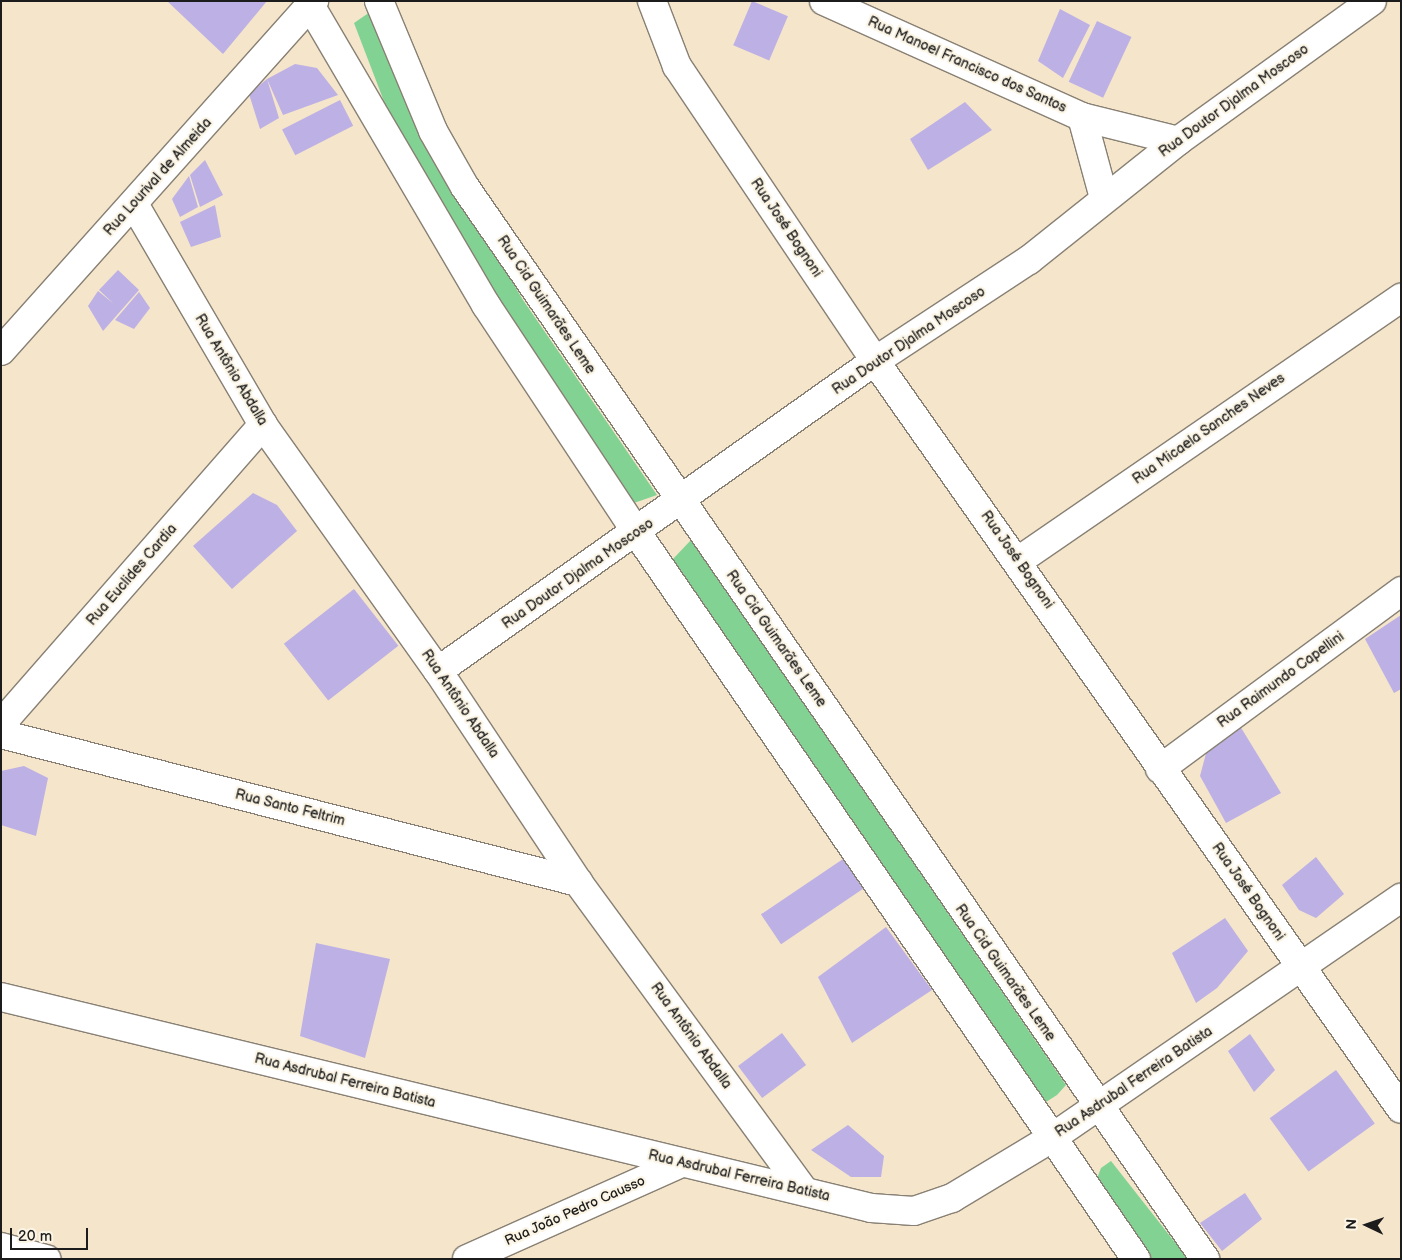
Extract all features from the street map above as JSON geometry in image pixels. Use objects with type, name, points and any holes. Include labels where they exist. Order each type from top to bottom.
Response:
[{"type":"street","name":"Rua Cid Guimarães Leme","points":[[379,1],[433,131],[466,188],[1098,1107],[1205,1259]]},
{"type":"street","name":"Rua José Bognoni","points":[[652,1],[677,66],[875,361],[1018,561],[1160,769],[1401,1109]]},
{"type":"street","name":"Rua Manoel Francisco dos Santos","points":[[824,1],[1082,117],[1178,141]]},
{"type":"street","name":"Rua Doutor Djalma Moscoso","points":[[438,671],[637,533],[875,361],[1029,260],[1104,198],[1178,141],[1372,1]]},
{"type":"street","name":"Rua Lourival de Almeida","points":[[1,351],[312,3]]},
{"type":"street","points":[[312,3],[486,305],[637,533],[1050,1139],[1136,1259]]},
{"type":"street","name":"Rua Manoel Francisco dos Santos","points":[[1082,117],[1104,198]]},
{"type":"street","name":"Rua Antônio Abdalla","points":[[134,204],[263,425],[438,671],[578,882],[804,1192]]},
{"type":"street","name":"Rua Micaela Sanches Neves","points":[[1018,561],[1401,298]]},
{"type":"street","name":"Rua Euclides Cardia","points":[[1,724],[263,425]]},
{"type":"street","name":"Rua Raimundo Capellini","points":[[1160,769],[1401,591]]},
{"type":"street","name":"Rua Santo Feltrim","points":[[1,734],[578,882]]},
{"type":"street","name":"Rua Asdrubal Ferreira Batista","points":[[1,997],[871,1208],[914,1212],[952,1198],[1050,1139],[1302,968],[1401,898]]},
{"type":"street","name":"Rua João Pedro Causso","points":[[467,1259],[682,1163]]},
{"type":"street","points":[[1,1247],[46,1259]]},
{"type":"green space","points":[[370,12],[424,134],[523,300],[657,495],[631,504],[403,151],[354,23]]},
{"type":"green space","points":[[691,540],[1066,1085],[1057,1095],[1046,1102],[673,559]]},
{"type":"green space","points":[[1111,1161],[1188,1259],[1148,1259],[1095,1184],[1101,1168]]},
{"type":"building","points":[[167,1],[267,1],[223,54]]},
{"type":"building","points":[[752,1],[788,16],[769,60],[733,45]]},
{"type":"building","points":[[1060,9],[1090,25],[1063,78],[1038,61]]},
{"type":"building","points":[[1097,21],[1131,37],[1103,98],[1069,82]]},
{"type":"building","points":[[295,64],[317,68],[338,95],[283,115],[267,79]]},
{"type":"building","points":[[267,79],[279,118],[260,129],[249,94]]},
{"type":"building","points":[[340,100],[353,126],[295,155],[282,130]]},
{"type":"building","points":[[965,102],[992,130],[928,170],[910,139]]},
{"type":"building","points":[[205,160],[223,195],[200,207],[190,175]]},
{"type":"building","points":[[189,176],[198,207],[180,217],[172,199]]},
{"type":"building","points":[[215,205],[221,237],[191,247],[180,222]]},
{"type":"building","points":[[118,270],[139,290],[103,331],[88,306],[98,291],[114,304],[99,290]]},
{"type":"building","points":[[139,292],[150,308],[134,329],[115,320]]},
{"type":"building","points":[[253,493],[277,505],[297,531],[232,589],[193,546]]},
{"type":"building","points":[[354,589],[398,646],[328,701],[284,644]]},
{"type":"building","points":[[1401,615],[1401,689],[1394,693],[1365,639]]},
{"type":"building","points":[[1240,726],[1281,793],[1226,823],[1200,776],[1208,746]]},
{"type":"building","points":[[24,766],[48,778],[36,836],[1,825],[1,771]]},
{"type":"building","points":[[1316,857],[1344,894],[1316,918],[1299,910],[1282,885]]},
{"type":"building","points":[[843,859],[863,889],[781,944],[761,914]]},
{"type":"building","points":[[1225,918],[1248,951],[1217,988],[1196,1003],[1172,953]]},
{"type":"building","points":[[886,927],[932,990],[852,1043],[818,977]]},
{"type":"building","points":[[316,943],[390,959],[365,1058],[300,1036]]},
{"type":"building","points":[[782,1033],[806,1065],[762,1098],[738,1066]]},
{"type":"building","points":[[1250,1034],[1275,1070],[1254,1092],[1228,1051]]},
{"type":"building","points":[[1336,1070],[1375,1123],[1308,1172],[1270,1118]]},
{"type":"building","points":[[848,1125],[884,1156],[881,1177],[851,1177],[811,1150]]},
{"type":"building","points":[[1245,1193],[1262,1219],[1222,1251],[1200,1223]]}]
